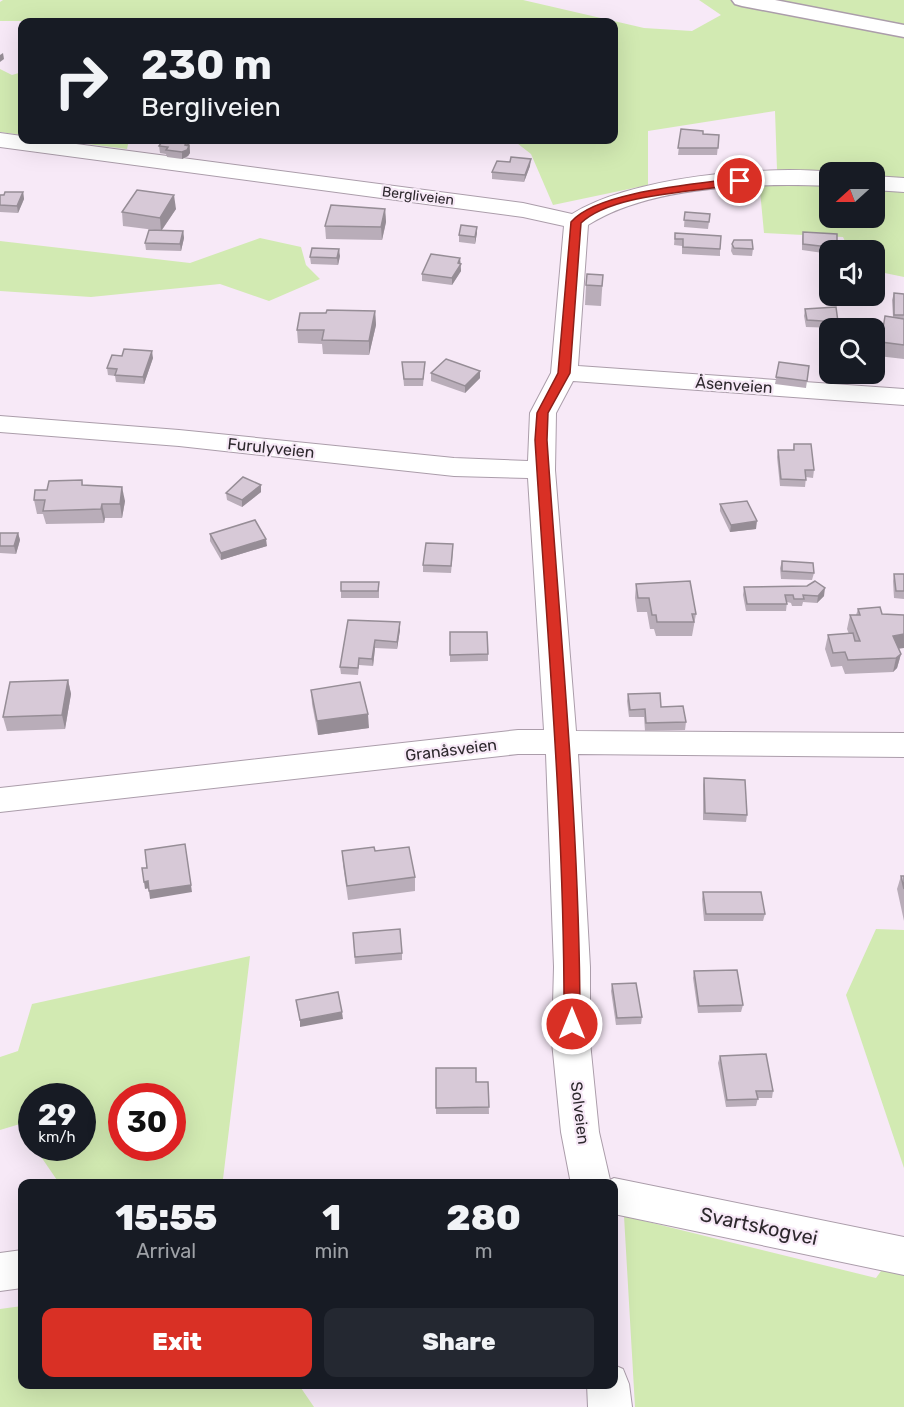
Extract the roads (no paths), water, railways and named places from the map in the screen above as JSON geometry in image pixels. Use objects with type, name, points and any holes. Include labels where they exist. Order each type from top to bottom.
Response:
[{"type":"main road","points":[[752,1],[904,31]]},
{"type":"street","name":"Bergliveien","points":[[0,140],[18,142]]},
{"type":"street","name":"Bergliveien","points":[[30,144],[523,210],[576,222]]},
{"type":"street","points":[[576,222],[596,208],[673,190],[749,180],[819,179]]},
{"type":"street","points":[[885,184],[904,185]]},
{"type":"street","name":"Solveien","points":[[576,222],[564,373],[543,413],[541,470],[561,740],[572,967],[572,1042],[580,1132],[590,1179]]},
{"type":"street","name":"Åsenveien","points":[[564,373],[904,397]]},
{"type":"street","name":"Furulyveien","points":[[0,424],[179,438],[454,467],[541,470]]},
{"type":"street","name":"Granåsveien","points":[[0,800],[518,742],[561,740],[653,744],[904,745]]},
{"type":"street","name":"Svartskogvei","points":[[618,1197],[904,1256]]},
{"type":"street","points":[[0,1272],[18,1270]]},
{"type":"street","points":[[608,1389],[610,1407]]}]
